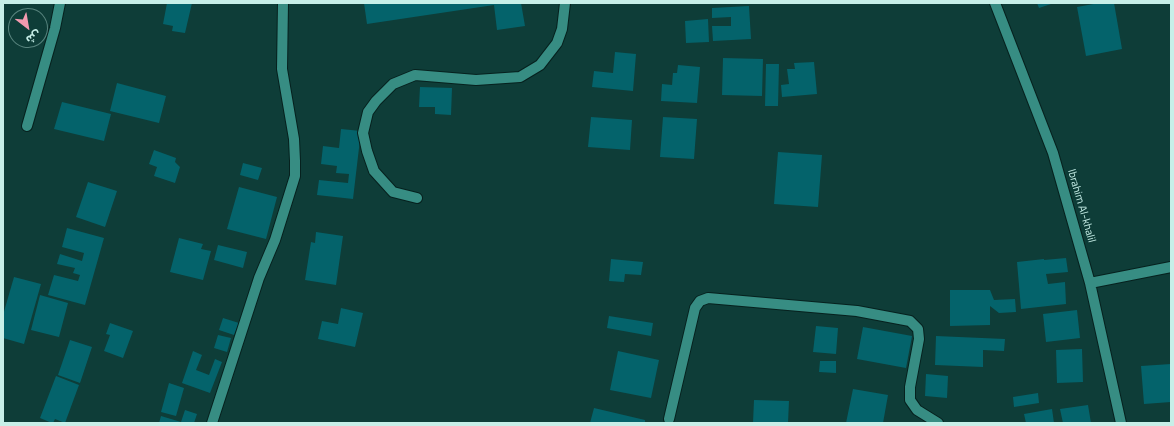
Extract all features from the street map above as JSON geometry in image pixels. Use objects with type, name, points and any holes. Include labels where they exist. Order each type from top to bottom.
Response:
[{"type":"street","points":[[27,126],[60,3]]},
{"type":"street","points":[[212,423],[259,278],[275,240],[295,176],[294,139],[282,69],[283,3]]},
{"type":"street","points":[[417,198],[393,192],[374,171],[363,133],[368,112],[372,106],[393,84],[415,75],[476,80],[520,77],[540,65],[557,43],[562,29],[564,3]]},
{"type":"street","name":"Ibrahim Al-khalil","points":[[995,3],[1053,152],[1090,283],[1121,423]]},
{"type":"street","points":[[1090,283],[1171,267]]},
{"type":"street","points":[[670,419],[695,308],[700,301],[708,298],[857,311],[910,322],[918,329],[919,339],[910,387],[910,400],[917,410],[938,423]]},
{"type":"building","points":[[167,3],[192,3],[185,33],[172,31],[173,26],[163,24]]},
{"type":"building","points":[[364,3],[521,3],[525,26],[497,30],[494,5],[367,24]]},
{"type":"building","points":[[1037,3],[1054,3],[1039,8]]},
{"type":"building","points":[[1099,3],[1114,3],[1122,49],[1086,56],[1077,7]]},
{"type":"building","points":[[749,6],[751,39],[713,41],[712,26],[731,26],[731,17],[712,18],[712,8]]},
{"type":"building","points":[[708,19],[709,42],[686,43],[685,21]]},
{"type":"building","points":[[615,52],[636,54],[633,91],[592,87],[594,71],[613,73]]},
{"type":"building","points":[[723,58],[763,59],[762,96],[722,95]]},
{"type":"building","points":[[814,62],[817,94],[782,97],[781,85],[789,84],[787,69],[795,69],[794,63]]},
{"type":"building","points":[[766,64],[779,64],[778,106],[765,106]]},
{"type":"building","points":[[678,65],[700,67],[697,103],[661,101],[662,84],[672,85],[673,73],[677,73]]},
{"type":"building","points":[[117,83],[166,96],[159,123],[110,111]]},
{"type":"building","points":[[420,87],[452,88],[451,115],[435,114],[435,107],[419,107]]},
{"type":"building","points":[[62,102],[111,114],[104,141],[54,129]]},
{"type":"building","points":[[591,117],[632,120],[630,150],[588,147]]},
{"type":"building","points":[[663,117],[697,119],[694,159],[660,157]]},
{"type":"building","points":[[341,129],[361,131],[353,199],[317,195],[319,180],[348,183],[349,174],[336,173],[337,166],[321,164],[323,146],[339,148]]},
{"type":"building","points":[[154,150],[176,158],[175,162],[180,167],[175,183],[154,176],[157,167],[149,164]]},
{"type":"building","points":[[778,152],[822,155],[818,207],[774,204]]},
{"type":"building","points":[[243,163],[262,168],[258,180],[240,175]]},
{"type":"building","points":[[88,182],[117,191],[105,227],[76,217]]},
{"type":"building","points":[[239,187],[277,197],[266,239],[227,229]]},
{"type":"building","points":[[67,228],[104,238],[85,305],[48,295],[54,275],[78,281],[80,275],[73,273],[75,268],[57,264],[60,254],[82,261],[84,253],[62,247]]},
{"type":"building","points":[[316,232],[343,236],[336,285],[305,280],[311,242],[315,243]]},
{"type":"building","points":[[179,238],[203,244],[201,249],[211,251],[203,280],[170,272]]},
{"type":"building","points":[[218,245],[247,252],[243,268],[214,260]]},
{"type":"building","points":[[1066,258],[1068,272],[1046,274],[1048,284],[1065,282],[1066,304],[1021,309],[1017,262]]},
{"type":"building","points":[[611,259],[643,262],[641,275],[625,274],[624,282],[609,281]]},
{"type":"building","points":[[14,277],[41,284],[24,344],[3,338],[3,315]]},
{"type":"building","points":[[950,290],[990,290],[994,300],[1015,299],[1016,312],[999,313],[990,306],[990,325],[950,326]]},
{"type":"building","points":[[40,295],[68,303],[59,337],[31,330]]},
{"type":"building","points":[[341,308],[363,313],[355,347],[318,339],[322,321],[338,324]]},
{"type":"building","points":[[1077,310],[1080,338],[1046,342],[1043,314]]},
{"type":"building","points":[[609,316],[653,323],[651,336],[607,328]]},
{"type":"building","points":[[223,318],[239,323],[234,335],[219,330]]},
{"type":"building","points":[[110,323],[133,331],[123,358],[104,351],[110,335],[106,334]]},
{"type":"building","points":[[816,326],[838,328],[836,354],[813,352]]},
{"type":"building","points":[[863,327],[912,336],[906,368],[857,359]]},
{"type":"building","points":[[218,335],[231,338],[227,352],[214,348]]},
{"type":"building","points":[[936,336],[1005,339],[1004,351],[983,350],[983,367],[935,365]]},
{"type":"building","points":[[70,340],[92,347],[80,383],[58,375]]},
{"type":"building","points":[[1082,349],[1083,382],[1057,383],[1056,350]]},
{"type":"building","points":[[193,351],[202,355],[196,370],[209,375],[215,359],[222,362],[210,393],[182,383]]},
{"type":"building","points":[[618,351],[659,360],[651,398],[610,390]]},
{"type":"building","points":[[820,361],[836,361],[836,373],[819,372]]},
{"type":"building","points":[[1171,364],[1171,402],[1144,404],[1141,366]]},
{"type":"building","points":[[926,374],[948,376],[947,398],[925,396]]},
{"type":"building","points":[[56,376],[79,385],[65,423],[55,419],[52,423],[40,418]]},
{"type":"building","points":[[169,383],[184,388],[176,416],[161,412]]},
{"type":"building","points":[[853,389],[888,395],[883,423],[846,423]]},
{"type":"building","points":[[1038,393],[1039,403],[1014,407],[1013,397]]},
{"type":"building","points":[[754,400],[789,401],[788,423],[753,423]]},
{"type":"building","points":[[1088,405],[1091,423],[1063,423],[1060,409]]},
{"type":"building","points":[[594,408],[645,420],[645,423],[590,423]]},
{"type":"building","points":[[1052,409],[1054,423],[1026,423],[1024,414]]},
{"type":"building","points":[[185,410],[197,414],[194,423],[159,423],[161,416],[181,422]]}]
